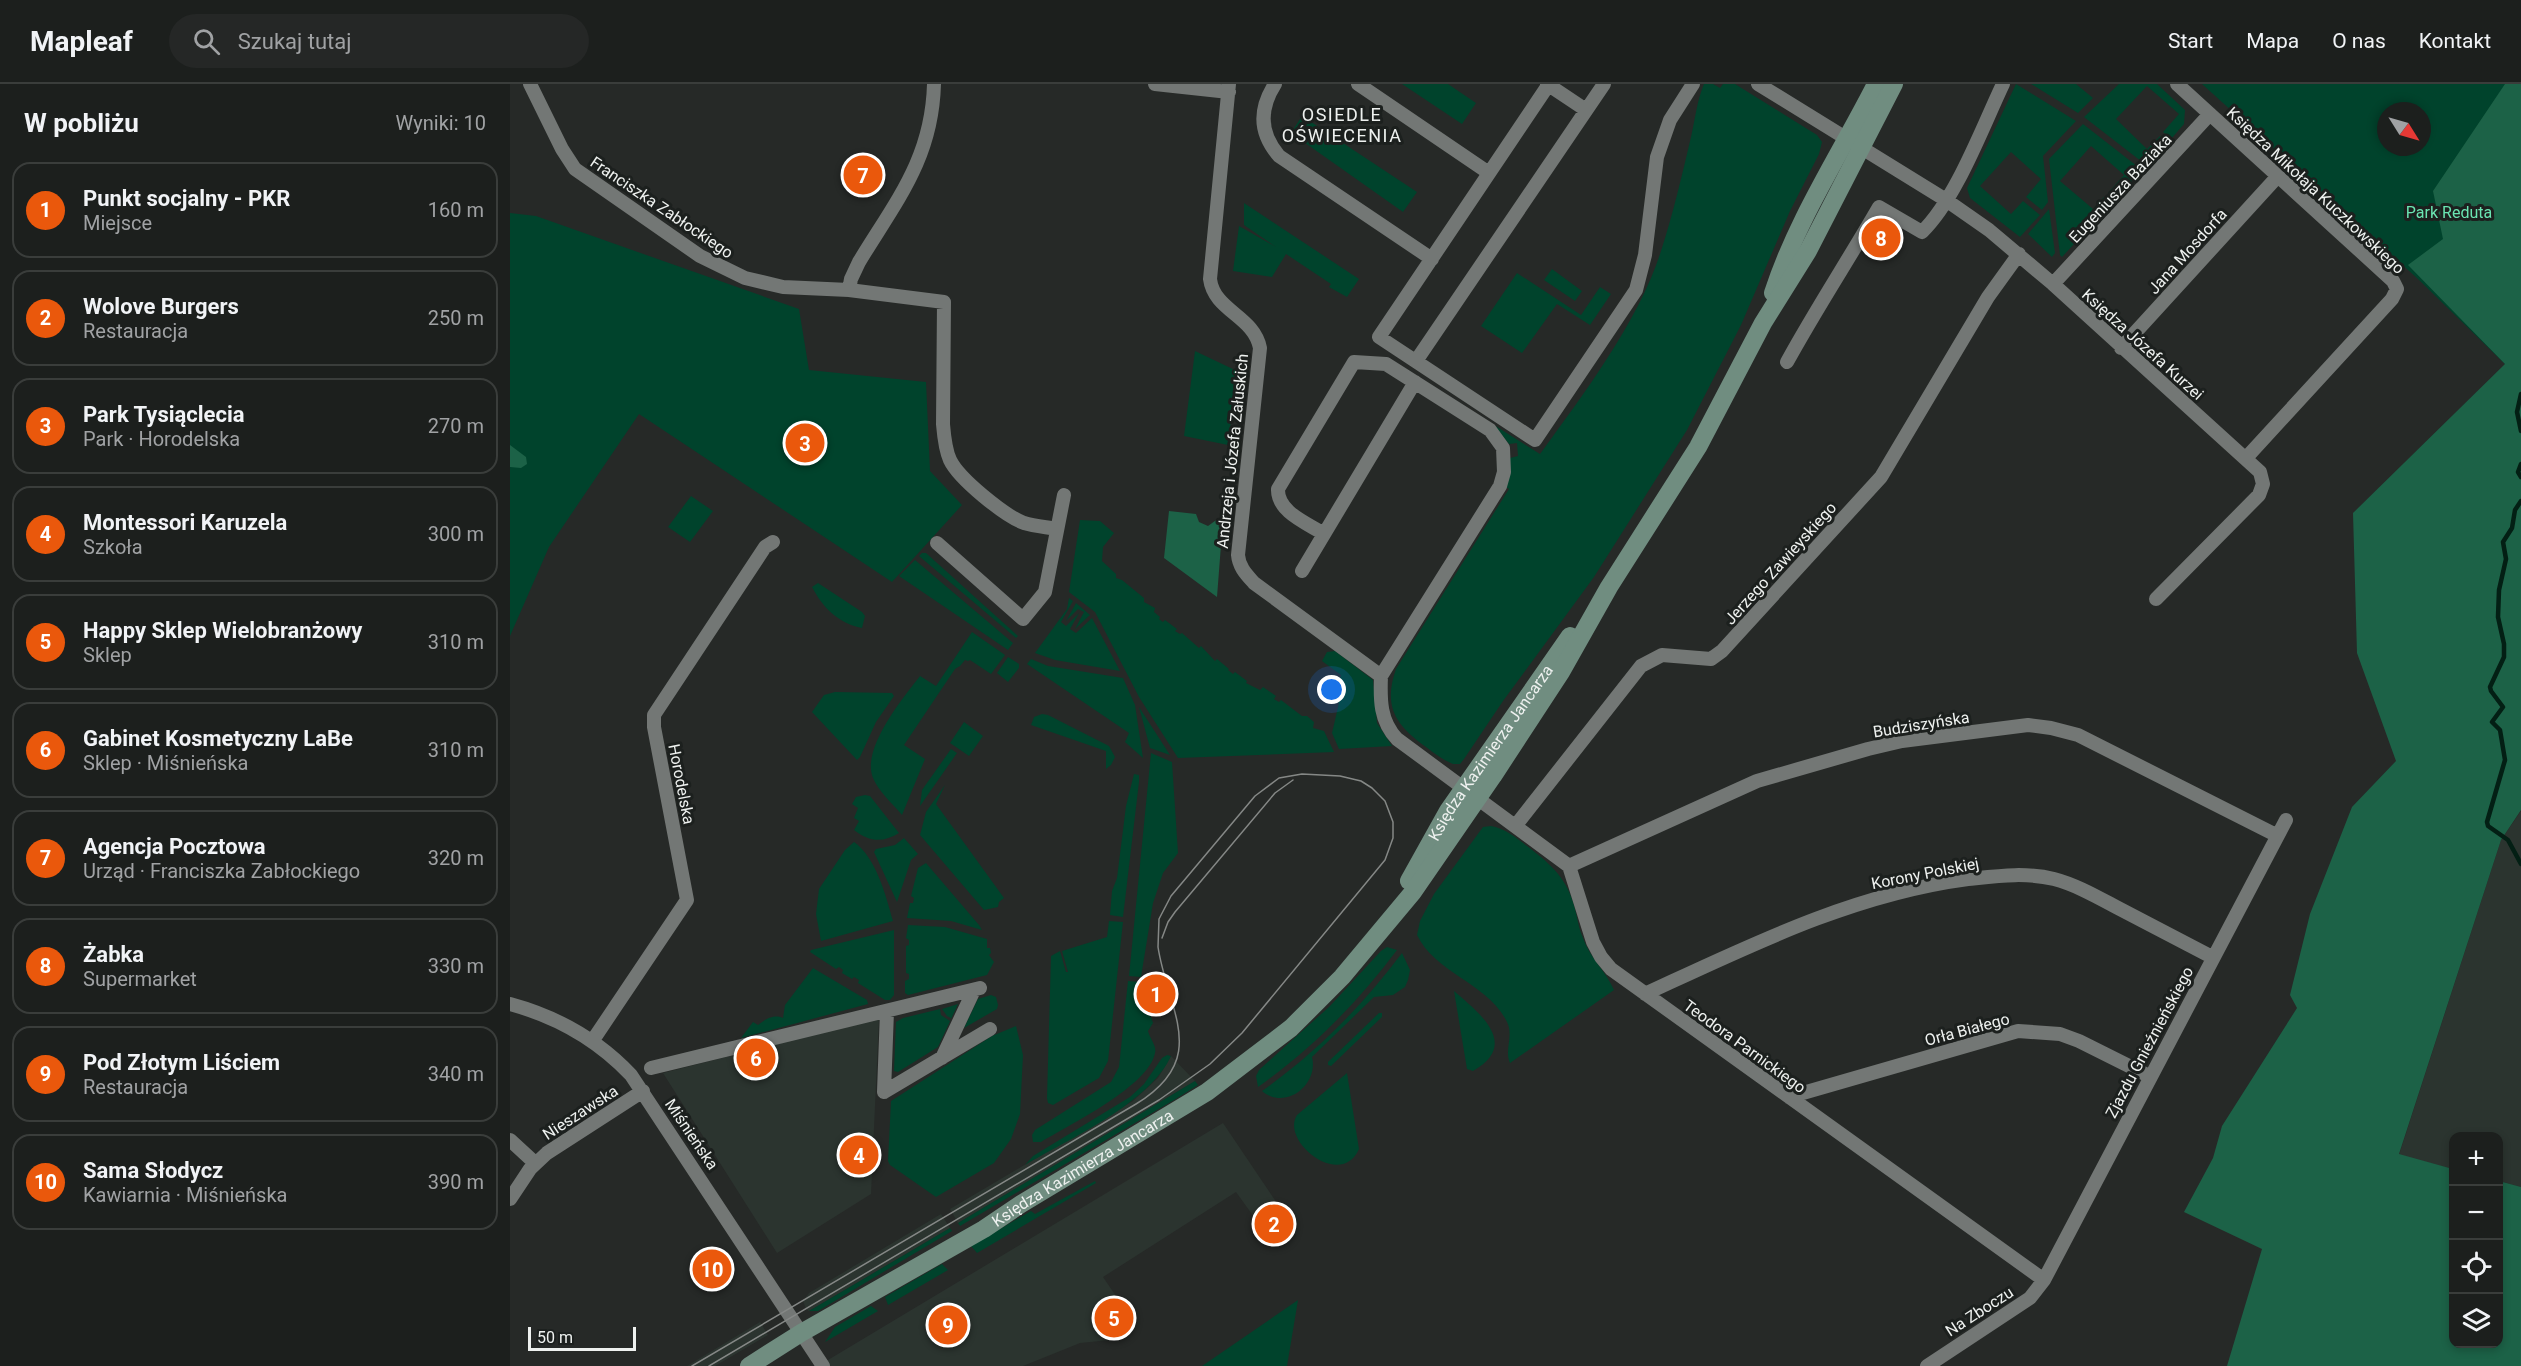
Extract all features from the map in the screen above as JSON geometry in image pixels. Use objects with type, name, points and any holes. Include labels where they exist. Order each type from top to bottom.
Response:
[{"type":"street","name":"Franciszka Zabłockiego","points":[[530,84],[562,149],[575,168],[700,256],[736,275],[764,284],[791,288],[849,290],[944,302],[943,424],[950,460],[960,476],[975,490],[1023,523],[1056,529]]},
{"type":"street","points":[[849,290],[851,279],[859,262],[919,163],[931,122],[934,84]]},
{"type":"street","points":[[1155,84],[1229,88]]},
{"type":"street","points":[[1275,84],[1266,97],[1262,118],[1265,135],[1279,156],[1432,259]]},
{"type":"street","points":[[1358,84],[1490,173]]},
{"type":"street","points":[[1586,110],[1548,84],[1379,337],[1535,440],[1636,290],[1645,255],[1657,157],[1670,120],[1693,84]]},
{"type":"street","points":[[1416,361],[1604,84]]},
{"type":"street","name":"Księdza Józefa Kurzei","points":[[1758,84],[1946,200],[2019,254],[2260,472],[2263,484],[2259,495],[2156,599]]},
{"type":"street","points":[[1854,143],[1876,84]]},
{"type":"street","points":[[1854,143],[1894,84]]},
{"type":"street","points":[[1788,362],[1808,323],[1844,268],[1879,207],[1922,232],[1946,200],[2003,84]]},
{"type":"street","name":"Księdza Mikołaja Kuczkowskiego","points":[[2177,84],[2394,281],[2397,289],[2392,299],[2246,459]]},
{"type":"street","name":"Andrzeja i Józefa Załuskich","points":[[1229,88],[1210,279],[1217,298],[1252,328],[1260,348],[1239,563],[1254,583],[1380,676]]},
{"type":"street","name":"Eugeniusza Baziaka","points":[[2053,284],[2210,114]]},
{"type":"street","name":"Księdza Kazimierza Jancarza","points":[[749,1366],[801,1332],[984,1229],[1233,1074],[1293,1026],[1342,977],[1413,892],[1550,662],[1609,587],[1698,447],[1763,323],[1808,251],[1854,143]]},
{"type":"street","name":"Jana Mosdorfa","points":[[2121,348],[2278,176]]},
{"type":"street","name":"Jerzego Zawieyskiego","points":[[1516,825],[1641,666],[1651,658],[1662,655],[1711,659],[1722,651],[1881,477],[1988,297],[2019,254]]},
{"type":"street","points":[[1324,534],[1282,506],[1277,496],[1280,482],[1354,362],[1386,364],[1490,429],[1498,437],[1503,448],[1504,472],[1500,486],[1380,676],[1381,709],[1384,722],[1391,733],[1406,747],[1516,825],[1569,866]]},
{"type":"street","points":[[1302,571],[1415,382]]},
{"type":"street","points":[[937,543],[1023,619],[1045,592],[1064,495]]},
{"type":"street","name":"Horodelska","points":[[593,1040],[687,900],[654,727],[654,715],[765,547],[773,542]]},
{"type":"street","name":"Budziszyńska","points":[[1569,866],[1730,793],[1808,765],[1902,741],[2028,725],[2078,735],[2276,835]]},
{"type":"street","name":"Zjazdu Gnieźnieńskiego","points":[[2044,1280],[2149,1076],[2286,820]]},
{"type":"street","name":"Teodora Parnickiego","points":[[1569,866],[1593,942],[1600,957],[1611,969],[2044,1280]]},
{"type":"street","name":"Korony Polskiej","points":[[1645,994],[1795,927],[1848,907],[1948,882],[1995,876],[2043,877],[2081,889],[2212,957]]},
{"type":"street","points":[[651,1068],[977,989],[942,1058]]},
{"type":"street","name":"Miśnieńska","points":[[510,1004],[560,1021],[593,1040],[621,1064],[643,1091],[823,1366]]},
{"type":"street","points":[[887,1011],[884,1092],[990,1029]]},
{"type":"street","name":"Orła Białego","points":[[1789,1097],[2018,1031],[2060,1034],[2149,1076]]},
{"type":"street","name":"Nieszawska","points":[[510,1199],[535,1163],[547,1153],[643,1091]]},
{"type":"street","name":"Nieszawska","points":[[510,1140],[535,1163]]},
{"type":"street","name":"Na Zboczu","points":[[1928,1366],[2030,1298],[2044,1280]]},
{"type":"shaded area","points":[[2521,811],[2521,1187],[2503,1182],[2503,1132],[2449,1132],[2449,1168],[2399,1155],[2501,840]]},
{"type":"shaded area","points":[[879,1018],[871,1194],[777,1253],[663,1073]]},
{"type":"shaded area","points":[[1171,1056],[1195,1081],[958,1223],[950,1209],[1133,1101],[1158,1078]]},
{"type":"shaded area","points":[[1223,1123],[1293,1227],[1272,1242],[1236,1192],[1103,1277],[1135,1324],[1110,1340],[1080,1343],[1023,1366],[818,1366]]},
{"type":"shaded area","points":[[941,1214],[950,1228],[809,1311],[806,1309],[803,1301],[809,1293]]},
{"type":"shaded area","points":[[760,1322],[768,1335],[715,1366],[687,1366]]},
{"type":"green space","points":[[1402,84],[1448,84],[1476,103],[1462,124]]},
{"type":"green space","points":[[1704,84],[1713,84],[1720,88],[1723,84],[1735,84],[1817,135],[1822,142],[1819,154],[1790,211],[1741,325],[1687,430],[1594,577],[1503,701],[1464,759],[1460,764],[1453,764],[1415,739],[1394,714],[1391,694],[1396,669],[1509,489],[1506,487],[1510,458],[1518,456],[1517,443],[1509,444],[1494,425],[1540,454],[1608,357],[1639,304],[1661,251]]},
{"type":"green space","points":[[2016,84],[2076,121],[2043,156],[2048,202],[2042,210],[2026,197],[2041,179],[2011,152],[1980,186],[2011,214],[2023,201],[2040,215],[2020,237],[1970,198],[1967,188]]},
{"type":"green space","points":[[2031,84],[2076,84],[2093,98],[2078,113]]},
{"type":"green space","points":[[2119,84],[2157,84],[2185,110],[2184,124],[2171,139],[2163,132],[2179,114],[2147,86],[2116,119],[2147,149],[2160,136],[2167,142],[2146,165],[2084,117]]},
{"type":"green space","name":"Park Reduta","points":[[2202,84],[2521,84],[2505,364],[2418,279]]},
{"type":"green space","points":[[2505,84],[2521,84],[2521,810],[2501,840],[2399,1154],[2449,1168],[2449,1348],[2503,1348],[2503,1182],[2521,1187],[2521,1366],[2227,1366],[2262,1249],[2184,1212],[2213,1158],[2222,1126],[2297,1008],[2290,995],[2310,914],[2352,807],[2396,761],[2357,653],[2353,513],[2505,364],[2408,265],[2443,239],[2433,191]]},
{"type":"green space","points":[[1302,116],[1417,192],[1403,212],[1291,133]]},
{"type":"green space","points":[[2083,124],[2142,170],[2116,199],[2108,193],[2124,175],[2091,146],[2060,181],[2093,209],[2104,197],[2111,204],[2062,257],[2049,159]]},
{"type":"green space","points":[[1244,203],[1359,279],[1347,297],[1329,287],[1331,284],[1286,254],[1272,277],[1233,271],[1239,226],[1276,247],[1244,225]]},
{"type":"green space","points":[[2049,209],[2055,253],[2052,257],[2028,234]]},
{"type":"green space","points":[[510,213],[536,216],[799,309],[809,370],[926,382],[930,471],[962,505],[892,582],[639,414],[549,547],[510,636]]},
{"type":"green space","points":[[1552,269],[1582,291],[1575,301],[1544,280]]},
{"type":"green space","points":[[1517,273],[1581,315],[1600,287],[1611,294],[1590,325],[1557,304],[1522,353],[1481,326]]},
{"type":"green space","points":[[1195,351],[1237,371],[1228,445],[1184,436]]},
{"type":"green space","points":[[510,445],[526,457],[527,464],[521,468],[510,467]]},
{"type":"green space","points":[[691,496],[713,511],[690,542],[668,527]]},
{"type":"green space","points":[[1169,511],[1196,514],[1199,522],[1208,526],[1219,518],[1223,519],[1217,597],[1164,558]]},
{"type":"green space","points":[[1080,520],[1100,521],[1114,533],[1103,547],[1102,561],[1116,574],[1116,578],[1122,580],[1144,598],[1144,602],[1155,608],[1154,612],[1160,617],[1159,619],[1163,622],[1165,620],[1177,629],[1175,631],[1182,633],[1199,648],[1201,646],[1215,661],[1217,659],[1233,674],[1235,672],[1247,681],[1246,683],[1260,690],[1263,687],[1276,696],[1274,699],[1279,702],[1281,700],[1302,716],[1307,716],[1314,722],[1313,728],[1324,731],[1334,752],[1178,758],[1139,697],[1095,612],[1069,592]]},
{"type":"green space","points":[[926,553],[1018,636],[1016,638],[919,556]]},
{"type":"green space","points":[[915,560],[1013,643],[1008,650],[899,576]]},
{"type":"green space","points":[[818,583],[862,612],[865,616],[862,628],[853,626],[826,608],[812,587]]},
{"type":"green space","points":[[1069,598],[1073,601],[1061,622],[1066,626],[1079,613],[1070,629],[1076,633],[1092,618],[1120,671],[1055,660],[1035,653],[1067,609]]},
{"type":"green space","points":[[1076,603],[1090,615],[1075,629],[1084,612],[1078,609],[1066,621]]},
{"type":"green space","points":[[972,632],[1005,655],[991,674],[970,660],[965,660],[955,669],[904,745],[925,759],[902,815],[882,793],[873,778],[871,766],[878,739],[894,711],[920,676],[936,686]]},
{"type":"green space","points":[[1335,651],[1373,680],[1377,723],[1392,746],[1339,749],[1332,733],[1339,703],[1335,700],[1341,675],[1322,661],[1327,652]]},
{"type":"green space","points":[[1008,657],[1019,664],[1019,668],[1008,682],[997,673]]},
{"type":"green space","points":[[1031,659],[1048,666],[1123,678],[1135,705],[1143,758],[1125,742],[1129,733],[1027,664]]},
{"type":"green space","points":[[835,692],[892,693],[894,696],[876,722],[857,760],[812,712],[824,695]]},
{"type":"green space","points":[[1139,707],[1170,755],[1150,748]]},
{"type":"green space","points":[[1042,714],[1109,746],[1115,757],[1111,765],[1106,769],[1106,751],[1031,725],[1034,717]]},
{"type":"green space","points":[[964,722],[983,736],[969,756],[950,743]]},
{"type":"green space","points":[[951,749],[957,753],[920,806],[922,790]]},
{"type":"green space","points":[[1151,753],[1172,762],[1178,853],[1163,873],[1153,903],[1141,977],[1129,976]]},
{"type":"green space","points":[[1134,774],[1139,775],[1139,782],[1123,917],[1110,915],[1126,806]]},
{"type":"green space","points":[[945,785],[936,804],[1004,898],[999,902],[998,907],[984,910],[920,835],[926,812]]},
{"type":"green space","points":[[870,796],[899,833],[876,840],[865,837],[854,830],[859,821],[854,818],[858,808],[852,804],[856,797]]},
{"type":"green space","points":[[1491,826],[1506,831],[1555,870],[1570,893],[1586,945],[1614,990],[1510,1063],[1508,1058],[1509,1027],[1499,1009],[1436,959],[1417,935],[1420,921],[1434,894],[1483,827]]},
{"type":"green space","points":[[904,838],[918,854],[911,860],[897,902],[874,852],[876,849],[895,845]]},
{"type":"green space","points":[[854,842],[862,849],[874,867],[893,921],[821,941],[816,914],[819,889],[845,850]]},
{"type":"green space","points":[[926,863],[982,930],[951,921],[907,918],[910,903],[913,903],[914,898],[911,896],[918,868]]},
{"type":"green space","points":[[1109,921],[1123,922],[1108,1061],[1099,1078],[1053,1105],[1048,1103],[1047,1098],[1051,956],[1060,951],[1066,972],[1068,972],[1062,951],[1107,937]]},
{"type":"green space","points":[[908,925],[945,927],[987,939],[987,948],[990,948],[991,953],[989,955],[994,962],[987,975],[908,995],[905,993],[905,981],[909,979],[909,974],[906,973],[906,946],[909,945],[909,940],[906,938]]},
{"type":"green space","points":[[894,930],[894,995],[890,1000],[885,1000],[858,983],[859,980],[842,973],[843,970],[839,967],[836,969],[810,952],[811,950]]},
{"type":"green space","points":[[1387,947],[1397,950],[1350,1006],[1297,1057],[1258,1087],[1256,1076],[1259,1070],[1329,1007]]},
{"type":"green space","points":[[1402,953],[1410,970],[1405,987],[1393,995],[1374,997],[1312,1057],[1313,1067],[1310,1077],[1298,1092],[1280,1098],[1262,1091],[1302,1060],[1338,1027],[1371,992]]},
{"type":"green space","points":[[813,968],[867,1000],[868,1004],[741,1038],[753,1022],[758,1025],[773,1017],[783,1018],[785,1005]]},
{"type":"green space","points":[[1128,981],[1140,982],[1153,1023],[1148,1031],[1155,1050],[1150,1066],[1124,1091],[1106,1104],[1041,1142],[1033,1142],[1032,1135],[1035,1130],[1111,1082],[1119,1067]]},
{"type":"green space","points":[[1454,991],[1483,1018],[1491,1029],[1494,1039],[1494,1050],[1487,1061],[1473,1071],[1467,1069]]},
{"type":"green space","points":[[991,995],[996,997],[997,1009],[964,1028],[978,999]]},
{"type":"green space","points":[[958,1004],[938,1047],[898,1072],[894,1071],[896,1022],[903,1018],[940,1009],[941,1015],[950,1021],[951,1018],[942,1009]]},
{"type":"green space","points":[[1379,1013],[1382,1013],[1382,1017],[1331,1066],[1328,1065],[1328,1062]]},
{"type":"green space","points":[[1016,1026],[1023,1055],[1020,1114],[1011,1139],[994,1163],[936,1197],[890,1165],[888,1161],[891,1101],[992,1036]]},
{"type":"green space","points":[[1167,1055],[1171,1056],[1161,1073],[1127,1104],[1025,1165],[1033,1156],[1130,1097],[1144,1084],[1162,1058]]},
{"type":"green space","points":[[1347,1073],[1359,1149],[1350,1160],[1339,1165],[1327,1163],[1304,1148],[1297,1137],[1294,1126],[1297,1115]]},
{"type":"green space","points":[[1195,1081],[1198,1085],[1174,1100],[960,1226],[958,1223]]},
{"type":"green space","points":[[1095,1181],[1096,1183],[977,1253],[971,1246],[1031,1211],[1035,1214]]},
{"type":"green space","points":[[950,1228],[952,1231],[818,1311],[809,1311]]},
{"type":"green space","points":[[942,1264],[948,1270],[888,1305],[885,1297]]},
{"type":"green space","points":[[1298,1300],[1287,1366],[1202,1366]]},
{"type":"green space","points":[[871,1306],[878,1311],[825,1342],[835,1327]]},
{"type":"waterway","points":[[2521,394],[2517,412],[2521,431]]},
{"type":"waterway","points":[[2521,464],[2518,472],[2521,477]]},
{"type":"waterway","points":[[2521,501],[2515,510],[2512,528],[2503,542],[2506,559],[2499,590],[2498,617],[2504,644],[2504,657],[2490,687],[2503,707],[2492,722],[2500,730],[2505,760],[2487,822],[2488,826],[2508,840],[2521,864]]},
{"type":"tram line","points":[[692,1366],[1136,1104],[1159,1087],[1172,1069],[1179,1051],[1179,1033],[1175,1013],[1158,947],[1159,919],[1171,896],[1255,796],[1279,778],[1302,774],[1340,776],[1361,781],[1385,801],[1393,822],[1393,838],[1385,860],[1242,1033],[1210,1064],[1159,1100],[709,1366]]},
{"type":"tram line","points":[[1162,938],[1175,912],[1275,793],[1293,780]]},
{"type":"place","name":"Agencja Pocztowa","points":[[863,175]]},
{"type":"place","name":"Żabka","points":[[1881,238]]},
{"type":"place","name":"Park Tysiąclecia","points":[[805,443]]},
{"type":"place","name":"Punkt socjalny - PKR","points":[[1156,994]]},
{"type":"place","name":"Gabinet Kosmetyczny LaBe","points":[[756,1058]]},
{"type":"place","name":"Montessori Karuzela","points":[[859,1155]]},
{"type":"place","name":"Wolove Burgers","points":[[1274,1224]]},
{"type":"place","name":"Sama Słodycz","points":[[712,1269]]},
{"type":"place","name":"Happy Sklep Wielobranżowy","points":[[1114,1318]]},
{"type":"place","name":"Pod Złotym Liściem","points":[[948,1325]]},
{"type":"district","name":"OSIEDLE OŚWIECENIA","points":[[1342,126]]}]
